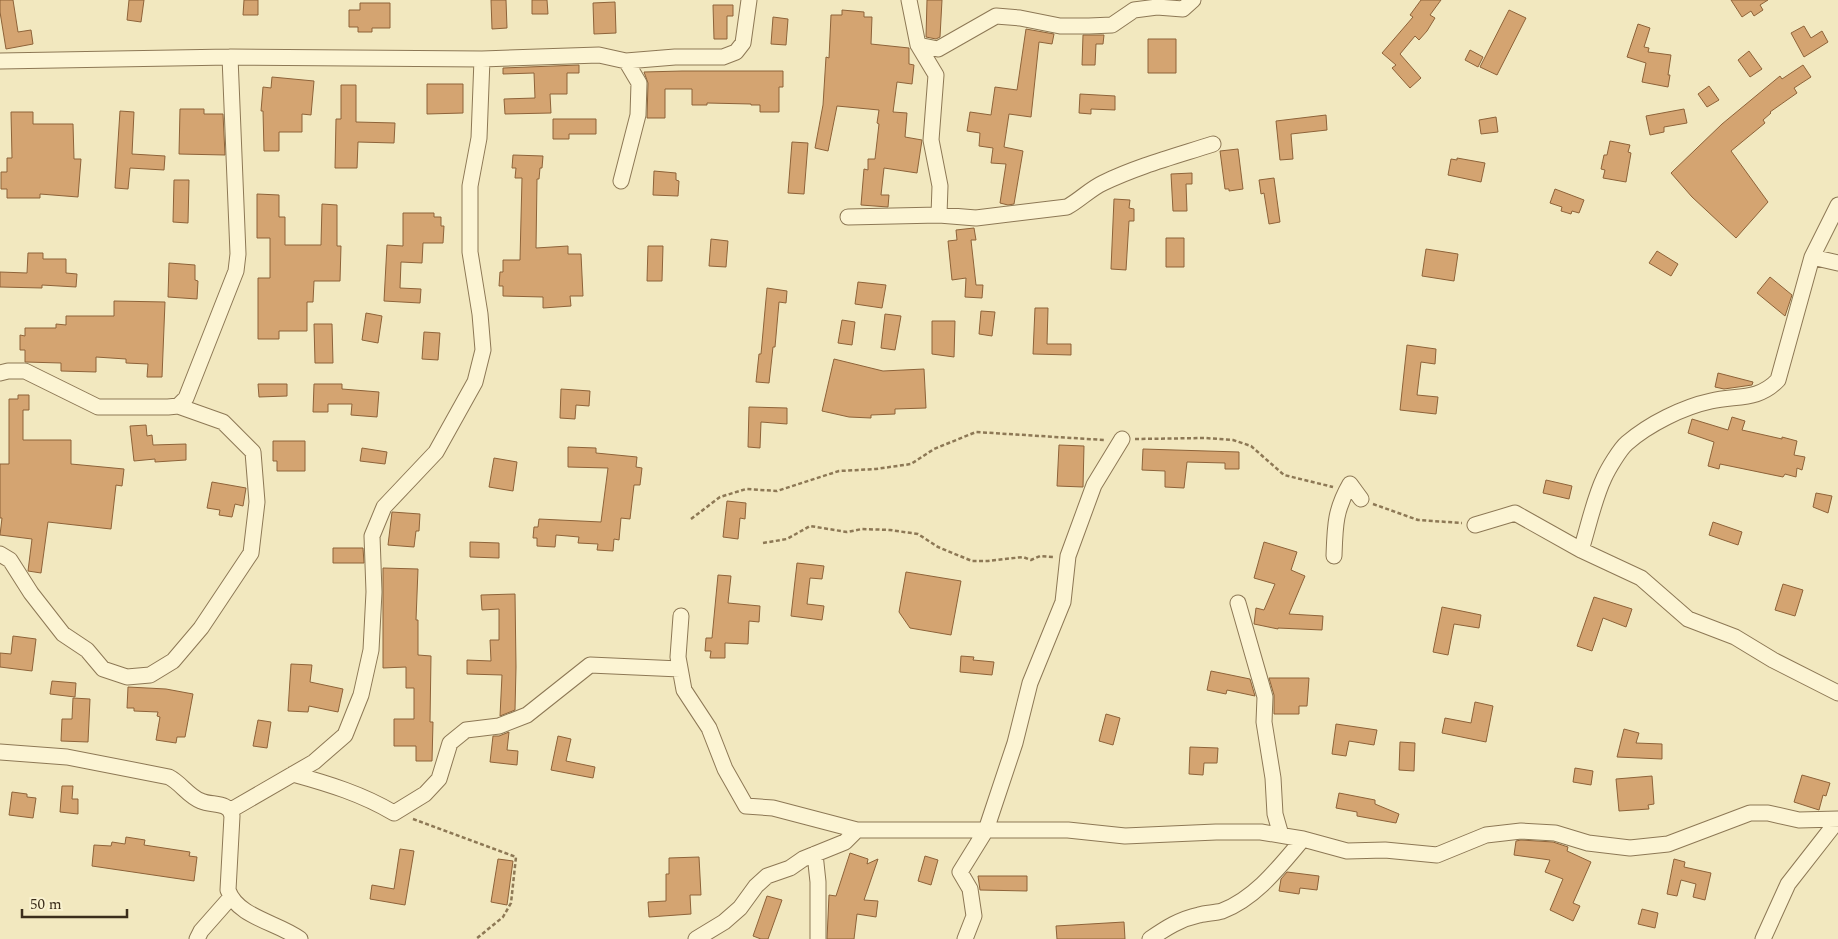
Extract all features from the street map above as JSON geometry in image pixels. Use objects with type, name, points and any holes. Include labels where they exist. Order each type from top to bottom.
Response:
[{"type":"street","points":[[0,61],[230,57],[482,59],[599,55],[626,61],[675,57],[723,57],[736,52],[743,43],[750,0]]},
{"type":"street","points":[[909,0],[918,45],[936,75],[931,140],[940,186],[939,215]]},
{"type":"street","points":[[918,45],[938,49],[996,16],[1020,18],[1060,26],[1112,25],[1134,10],[1157,7],[1183,9],[1193,0]]},
{"type":"street","points":[[178,406],[186,398],[236,271],[238,254],[230,57]]},
{"type":"street","points":[[231,810],[314,762],[345,735],[361,695],[371,650],[374,592],[372,536],[384,506],[436,452],[475,382],[483,350],[480,314],[470,252],[470,186],[480,138],[482,59]]},
{"type":"street","points":[[621,181],[638,114],[639,83],[626,61]]},
{"type":"street","points":[[848,217],[939,215],[976,218],[1068,207],[1101,184],[1152,164],[1212,144]]},
{"type":"street","points":[[1581,550],[1604,477],[1626,444],[1677,412],[1712,401],[1745,398],[1769,390],[1778,380],[1812,257],[1838,205]]},
{"type":"street","points":[[1812,257],[1838,263]]},
{"type":"street","points":[[0,373],[8,370],[24,372],[98,407],[178,406],[223,422],[253,452],[257,502],[251,553],[201,628],[173,661],[150,675],[127,678],[103,669],[87,650],[64,634],[31,593],[10,560],[0,554]]},
{"type":"street","points":[[965,939],[974,916],[970,889],[960,872],[986,830],[1015,743],[1030,683],[1063,602],[1068,556],[1094,485],[1122,439]]},
{"type":"street","points":[[1334,556],[1335,522],[1342,499],[1350,484],[1361,499]]},
{"type":"street","points":[[1475,525],[1515,513],[1581,550],[1641,578],[1688,619],[1735,637],[1773,660],[1838,693]]},
{"type":"street","points":[[1238,603],[1265,697],[1264,722],[1273,778],[1275,814],[1281,835]]},
{"type":"street","points":[[681,616],[678,657],[684,690],[709,728],[725,769],[746,806],[773,808],[857,830],[1068,830],[1125,836],[1260,832],[1303,839],[1347,851],[1385,850],[1437,855],[1486,835],[1521,831],[1554,833],[1588,843],[1630,848],[1668,844],[1750,812],[1768,813],[1799,820],[1838,819]]},
{"type":"street","points":[[293,774],[350,791],[394,813],[425,794],[439,779],[450,743],[466,730],[499,726],[527,715],[590,665],[680,669]]},
{"type":"street","points":[[0,752],[67,757],[169,777],[178,782],[196,799],[204,803],[227,806],[231,810],[228,890],[231,897],[237,904],[254,916],[298,938]]},
{"type":"street","points":[[1763,939],[1788,884],[1838,819]]},
{"type":"street","points":[[696,939],[724,922],[740,908],[756,886],[767,876],[790,868],[803,859],[845,842],[857,830]]},
{"type":"street","points":[[1150,939],[1172,924],[1221,911],[1258,889],[1303,839]]},
{"type":"street","points":[[815,854],[818,882],[818,939]]},
{"type":"street","points":[[197,939],[201,931],[231,897]]},
{"type":"path","points":[[691,519],[720,497],[746,489],[777,491],[839,471],[876,469],[911,464],[934,449],[976,432],[1103,440],[1205,438],[1233,440],[1250,446],[1284,475],[1336,488]]},
{"type":"path","points":[[1361,499],[1418,520],[1475,525]]},
{"type":"path","points":[[763,543],[787,539],[810,526],[847,532],[862,529],[918,534],[938,547],[972,561],[988,561],[1023,556],[1031,560],[1040,556],[1068,556]]},
{"type":"path","points":[[394,813],[516,857],[511,903],[502,917],[476,939]]},
{"type":"building","points":[[0,0],[13,0],[18,32],[31,30],[33,44],[6,49]]},
{"type":"building","points":[[129,0],[144,0],[141,22],[127,20]]},
{"type":"building","points":[[244,0],[258,0],[258,15],[243,15]]},
{"type":"building","points":[[491,0],[506,0],[507,28],[492,29]]},
{"type":"building","points":[[532,0],[547,0],[548,14],[532,14]]},
{"type":"building","points":[[927,0],[942,0],[940,37],[936,39],[926,37]]},
{"type":"building","points":[[1421,0],[1441,0],[1430,15],[1435,18],[1427,31],[1419,40],[1415,36],[1400,54],[1421,78],[1410,88],[1392,68],[1396,65],[1382,53],[1413,17],[1410,15]]},
{"type":"building","points":[[1731,0],[1768,0],[1760,5],[1763,10],[1754,16],[1751,11],[1742,17]]},
{"type":"building","points":[[615,2],[616,33],[594,34],[593,3]]},
{"type":"building","points":[[360,3],[390,3],[390,28],[372,28],[372,32],[358,32],[358,27],[349,27],[349,10],[360,10]]},
{"type":"building","points":[[713,5],[733,5],[733,16],[727,16],[727,39],[714,39]]},
{"type":"building","points":[[842,10],[864,12],[864,17],[872,17],[871,44],[909,48],[909,64],[914,65],[912,84],[897,82],[893,112],[907,113],[905,137],[922,140],[917,173],[884,168],[881,195],[889,195],[888,207],[861,205],[864,169],[868,170],[868,159],[875,159],[879,110],[837,106],[828,151],[815,148],[823,105],[826,57],[829,58],[831,15],[842,15]]},
{"type":"building","points":[[1509,10],[1526,18],[1497,75],[1480,67]]},
{"type":"building","points":[[773,17],[788,19],[786,45],[771,44]]},
{"type":"building","points":[[1638,24],[1650,28],[1644,47],[1649,48],[1648,52],[1671,55],[1668,87],[1642,82],[1646,63],[1627,57]]},
{"type":"building","points":[[1804,26],[1811,38],[1822,31],[1828,42],[1804,57],[1791,33]]},
{"type":"building","points":[[1026,29],[1054,34],[1052,44],[1039,42],[1031,117],[1009,114],[1004,147],[1023,151],[1014,204],[1008,205],[1000,203],[1006,164],[991,163],[993,148],[979,146],[980,133],[967,131],[970,112],[991,115],[995,87],[1017,90]]},
{"type":"building","points":[[1083,35],[1104,35],[1103,44],[1096,44],[1095,65],[1082,65]]},
{"type":"building","points":[[1148,39],[1176,39],[1176,73],[1148,73]]},
{"type":"building","points":[[1470,50],[1483,57],[1478,67],[1465,60]]},
{"type":"building","points":[[1749,51],[1762,69],[1750,77],[1738,60]]},
{"type":"building","points":[[579,65],[579,73],[567,73],[567,94],[550,94],[551,113],[505,114],[504,99],[535,98],[534,73],[503,74],[503,68]]},
{"type":"building","points":[[1803,65],[1811,77],[1794,88],[1797,93],[1770,112],[1763,120],[1765,123],[1731,151],[1768,202],[1736,238],[1692,197],[1671,173],[1722,124],[1780,76],[1782,79]]},
{"type":"building","points":[[783,71],[783,87],[779,87],[779,112],[760,112],[760,105],[751,104],[707,103],[707,105],[692,105],[692,89],[665,89],[665,118],[647,118],[648,83],[644,72]]},
{"type":"building","points":[[272,77],[314,81],[311,115],[302,114],[302,132],[279,132],[279,151],[264,151],[263,111],[261,111],[263,87],[271,88]]},
{"type":"building","points":[[427,84],[463,84],[463,113],[427,114]]},
{"type":"building","points":[[341,85],[356,85],[356,122],[395,123],[394,143],[358,142],[357,168],[335,168],[336,119],[341,119]]},
{"type":"building","points":[[1709,86],[1719,100],[1707,107],[1698,94]]},
{"type":"building","points":[[1080,94],[1115,96],[1115,110],[1091,109],[1091,114],[1079,113]]},
{"type":"building","points":[[180,109],[204,109],[204,114],[223,114],[225,155],[179,154]]},
{"type":"building","points":[[1684,109],[1687,123],[1664,127],[1664,132],[1650,135],[1646,116]]},
{"type":"building","points":[[120,111],[134,112],[132,154],[165,156],[164,170],[130,168],[128,189],[115,188]]},
{"type":"building","points":[[11,112],[33,112],[33,124],[73,124],[74,159],[81,159],[78,197],[40,194],[40,198],[7,198],[7,189],[1,189],[1,172],[7,172],[7,158],[12,158]]},
{"type":"building","points":[[1326,115],[1327,130],[1291,134],[1293,159],[1280,160],[1276,121]]},
{"type":"building","points":[[1496,117],[1498,132],[1481,134],[1479,120]]},
{"type":"building","points":[[553,119],[596,119],[596,134],[569,134],[569,139],[553,139]]},
{"type":"building","points":[[1610,141],[1630,145],[1628,152],[1631,153],[1626,182],[1603,178],[1605,170],[1601,169]]},
{"type":"building","points":[[792,142],[808,143],[804,194],[788,193]]},
{"type":"building","points":[[1238,149],[1243,189],[1229,191],[1229,189],[1225,189],[1220,151]]},
{"type":"building","points":[[513,155],[543,156],[542,168],[540,168],[539,179],[537,179],[536,248],[568,246],[568,254],[581,254],[583,296],[570,296],[571,306],[543,308],[543,297],[503,296],[503,286],[499,286],[500,272],[503,272],[503,260],[520,260],[522,178],[515,178],[516,168],[512,168]]},
{"type":"building","points":[[1457,158],[1485,163],[1481,182],[1448,175],[1451,159],[1457,160]]},
{"type":"building","points":[[654,171],[676,173],[676,180],[679,181],[678,196],[653,195]]},
{"type":"building","points":[[1192,173],[1192,184],[1186,184],[1187,211],[1173,211],[1171,174]]},
{"type":"building","points":[[1274,178],[1280,222],[1269,224],[1264,193],[1261,194],[1259,180]]},
{"type":"building","points":[[174,180],[189,180],[188,223],[173,222]]},
{"type":"building","points":[[1555,189],[1584,200],[1579,213],[1572,211],[1571,214],[1561,211],[1562,207],[1550,203]]},
{"type":"building","points":[[257,194],[279,195],[279,217],[285,217],[285,245],[321,245],[322,204],[337,205],[337,246],[341,246],[340,281],[314,281],[313,302],[307,302],[307,331],[279,331],[279,339],[258,339],[258,278],[270,278],[270,238],[257,238]]},
{"type":"building","points":[[1114,199],[1130,200],[1129,208],[1134,209],[1134,221],[1129,221],[1126,270],[1111,269]]},
{"type":"building","points":[[403,213],[434,213],[434,217],[441,217],[441,226],[444,226],[443,243],[423,243],[422,263],[401,262],[400,288],[421,289],[420,303],[384,301],[387,245],[403,246]]},
{"type":"building","points":[[974,228],[976,240],[971,240],[976,285],[983,285],[982,298],[965,297],[966,278],[952,280],[948,241],[957,240],[956,230]]},
{"type":"building","points":[[1166,238],[1184,238],[1184,267],[1166,267]]},
{"type":"building","points":[[711,239],[728,241],[726,267],[709,266]]},
{"type":"building","points":[[648,246],[663,246],[662,281],[647,281]]},
{"type":"building","points":[[1426,249],[1458,254],[1454,281],[1422,276]]},
{"type":"building","points":[[1657,251],[1678,264],[1671,276],[1649,263]]},
{"type":"building","points":[[28,253],[43,253],[43,259],[66,259],[66,273],[77,274],[76,287],[42,285],[42,288],[0,287],[0,272],[27,273]]},
{"type":"building","points":[[169,263],[195,265],[195,280],[198,281],[197,299],[168,297]]},
{"type":"building","points":[[1770,277],[1792,295],[1785,316],[1757,293]]},
{"type":"building","points":[[858,282],[886,285],[882,308],[855,304]]},
{"type":"building","points":[[767,288],[787,291],[786,303],[779,302],[775,347],[773,347],[769,383],[756,382],[759,354],[761,354]]},
{"type":"building","points":[[114,301],[165,302],[162,377],[147,377],[148,364],[126,363],[126,359],[96,357],[96,372],[61,371],[61,363],[25,362],[25,350],[20,350],[20,335],[25,336],[25,328],[56,328],[56,324],[66,325],[66,316],[114,316]]},
{"type":"building","points":[[1035,308],[1048,308],[1047,344],[1071,344],[1071,355],[1033,354]]},
{"type":"building","points":[[981,311],[995,312],[992,336],[979,334]]},
{"type":"building","points":[[366,313],[382,316],[378,343],[362,340]]},
{"type":"building","points":[[885,314],[901,316],[895,350],[881,348]]},
{"type":"building","points":[[842,320],[855,322],[852,345],[838,343]]},
{"type":"building","points":[[932,321],[955,321],[954,357],[932,354]]},
{"type":"building","points":[[314,324],[332,324],[333,363],[315,363]]},
{"type":"building","points":[[424,332],[440,333],[438,360],[422,359]]},
{"type":"building","points":[[1407,345],[1436,349],[1435,364],[1421,362],[1417,395],[1438,397],[1436,414],[1400,410]]},
{"type":"building","points":[[834,359],[883,371],[924,369],[926,408],[895,409],[895,414],[871,415],[871,418],[849,417],[822,411]]},
{"type":"building","points":[[1718,373],[1753,382],[1752,385],[1724,389],[1715,387]]},
{"type":"building","points":[[258,384],[287,384],[287,396],[259,397]]},
{"type":"building","points":[[314,384],[342,384],[342,389],[379,392],[377,417],[351,415],[352,404],[328,404],[328,412],[313,412]]},
{"type":"building","points":[[561,389],[590,391],[589,406],[576,405],[575,419],[560,418]]},
{"type":"building","points":[[18,395],[29,395],[29,410],[23,410],[23,440],[71,440],[71,464],[124,469],[122,486],[116,485],[111,529],[48,522],[41,573],[28,571],[32,539],[0,535],[2,518],[0,518],[0,464],[9,464],[9,399],[18,399]]},
{"type":"building","points":[[749,407],[787,408],[787,424],[761,422],[760,448],[748,447]]},
{"type":"building","points":[[1732,417],[1745,421],[1742,430],[1797,441],[1794,455],[1805,457],[1802,470],[1797,468],[1796,477],[1785,474],[1783,477],[1720,464],[1719,469],[1708,466],[1714,442],[1688,433],[1692,419],[1728,430]]},
{"type":"building","points":[[146,425],[147,436],[152,435],[153,445],[186,444],[186,460],[155,462],[155,459],[134,461],[130,426]]},
{"type":"building","points":[[273,441],[305,441],[305,471],[277,471],[277,461],[273,461]]},
{"type":"building","points":[[1059,445],[1084,446],[1083,487],[1057,486]]},
{"type":"building","points":[[568,447],[596,448],[596,453],[637,457],[636,467],[642,468],[640,485],[634,485],[630,519],[621,518],[619,540],[614,539],[613,551],[597,550],[598,544],[578,543],[579,537],[556,535],[555,547],[537,546],[537,538],[533,538],[534,527],[538,527],[539,519],[601,522],[608,468],[568,467]]},
{"type":"building","points":[[362,448],[387,452],[385,464],[360,461]]},
{"type":"building","points":[[1143,449],[1239,452],[1239,469],[1225,469],[1225,463],[1187,462],[1184,488],[1165,487],[1165,471],[1142,470]]},
{"type":"building","points":[[494,458],[517,462],[513,491],[489,487]]},
{"type":"building","points":[[1546,480],[1572,486],[1569,499],[1543,493]]},
{"type":"building","points":[[212,482],[246,488],[243,506],[235,504],[232,517],[219,515],[220,510],[207,508]]},
{"type":"building","points":[[1816,493],[1832,496],[1828,513],[1813,507]]},
{"type":"building","points":[[727,501],[746,503],[745,519],[740,518],[738,539],[723,537]]},
{"type":"building","points":[[392,512],[420,514],[419,531],[416,531],[414,547],[388,545]]},
{"type":"building","points":[[1713,522],[1742,532],[1738,545],[1709,535]]},
{"type":"building","points":[[470,542],[499,543],[499,558],[470,557]]},
{"type":"building","points":[[1264,542],[1297,552],[1291,570],[1305,576],[1289,614],[1323,616],[1322,630],[1278,629],[1254,624],[1256,608],[1264,610],[1275,584],[1254,578]]},
{"type":"building","points":[[333,548],[363,548],[364,563],[333,563]]},
{"type":"building","points":[[797,563],[824,566],[822,579],[810,578],[807,604],[824,606],[822,620],[791,616]]},
{"type":"building","points":[[383,568],[418,569],[416,620],[418,620],[418,655],[431,656],[430,722],[433,722],[432,761],[416,761],[416,746],[394,746],[394,719],[414,719],[414,688],[406,688],[406,667],[383,668]]},
{"type":"building","points":[[906,572],[961,581],[951,635],[910,628],[899,612]]},
{"type":"building","points":[[718,575],[731,576],[728,603],[760,606],[759,622],[749,621],[748,644],[725,643],[725,658],[710,658],[711,651],[705,651],[706,638],[712,638]]},
{"type":"building","points":[[1783,584],[1803,590],[1795,616],[1775,610]]},
{"type":"building","points":[[515,594],[515,710],[500,716],[502,675],[467,674],[467,660],[491,661],[490,640],[499,640],[499,609],[482,610],[481,595]]},
{"type":"building","points":[[1594,597],[1632,609],[1626,627],[1603,618],[1592,651],[1577,646]]},
{"type":"building","points":[[1442,607],[1481,615],[1479,628],[1454,624],[1448,655],[1433,652]]},
{"type":"building","points":[[13,636],[36,639],[32,671],[0,667],[0,653],[11,654]]},
{"type":"building","points":[[961,656],[974,657],[973,660],[994,662],[992,675],[960,672]]},
{"type":"building","points":[[291,664],[312,665],[310,682],[343,689],[338,712],[309,706],[308,712],[288,711]]},
{"type":"building","points":[[1211,671],[1250,679],[1255,696],[1227,690],[1226,694],[1207,690]]},
{"type":"building","points":[[1269,678],[1309,678],[1307,706],[1299,706],[1299,714],[1274,714],[1274,695]]},
{"type":"building","points":[[52,681],[76,683],[75,697],[50,694]]},
{"type":"building","points":[[128,687],[166,689],[193,694],[185,737],[177,737],[176,743],[156,740],[160,717],[157,716],[158,712],[134,711],[134,708],[127,708]]},
{"type":"building","points":[[73,698],[90,699],[88,742],[61,741],[62,719],[72,719]]},
{"type":"building","points":[[1475,702],[1493,706],[1486,742],[1442,733],[1445,718],[1471,723]]},
{"type":"building","points":[[1106,714],[1120,718],[1113,745],[1099,741]]},
{"type":"building","points":[[258,720],[271,722],[267,748],[253,746]]},
{"type":"building","points":[[1336,724],[1377,730],[1374,745],[1349,741],[1346,756],[1332,754]]},
{"type":"building","points":[[1624,729],[1639,733],[1636,743],[1662,744],[1662,759],[1617,757]]},
{"type":"building","points":[[509,732],[507,750],[518,751],[517,765],[490,762],[493,736]]},
{"type":"building","points":[[558,736],[571,739],[566,761],[595,767],[593,778],[551,770]]},
{"type":"building","points":[[1400,742],[1415,743],[1414,771],[1399,770]]},
{"type":"building","points":[[1190,747],[1218,748],[1217,763],[1204,763],[1203,775],[1189,774]]},
{"type":"building","points":[[1575,768],[1593,771],[1591,785],[1573,782]]},
{"type":"building","points":[[1802,775],[1830,783],[1826,796],[1823,795],[1819,810],[1794,802]]},
{"type":"building","points":[[1652,776],[1654,804],[1648,805],[1649,809],[1619,811],[1616,779]]},
{"type":"building","points":[[62,786],[73,786],[72,799],[78,799],[78,814],[60,812]]},
{"type":"building","points":[[12,792],[27,794],[27,797],[36,798],[33,818],[9,815]]},
{"type":"building","points":[[1339,793],[1375,800],[1375,804],[1399,814],[1396,823],[1357,816],[1357,812],[1336,808]]},
{"type":"building","points":[[126,837],[145,840],[144,845],[190,852],[189,856],[197,857],[194,881],[92,866],[94,845],[111,846],[112,842],[125,844]]},
{"type":"building","points":[[1516,841],[1553,842],[1568,847],[1567,851],[1591,862],[1573,903],[1580,906],[1573,921],[1550,910],[1563,879],[1545,872],[1550,860],[1514,855]]},
{"type":"building","points":[[400,849],[414,851],[405,905],[370,899],[372,885],[394,889]]},
{"type":"building","points":[[850,853],[868,859],[867,864],[878,859],[864,900],[878,901],[876,917],[857,914],[854,939],[827,939],[829,895],[836,896]]},
{"type":"building","points":[[925,856],[938,860],[931,885],[918,881]]},
{"type":"building","points":[[699,857],[701,895],[690,895],[691,914],[649,917],[648,902],[666,901],[666,874],[669,874],[669,858]]},
{"type":"building","points":[[498,859],[513,861],[507,905],[491,902]]},
{"type":"building","points":[[1674,859],[1685,862],[1684,867],[1711,873],[1705,900],[1693,897],[1696,884],[1681,880],[1677,896],[1667,894]]},
{"type":"building","points":[[1287,872],[1319,876],[1317,890],[1300,888],[1299,894],[1279,891],[1281,879]]},
{"type":"building","points":[[978,876],[1027,876],[1027,891],[980,890]]},
{"type":"building","points":[[767,896],[782,900],[768,939],[761,939],[753,936]]},
{"type":"building","points":[[1642,909],[1658,913],[1655,928],[1638,924]]},
{"type":"building","points":[[1124,922],[1125,939],[1057,939],[1056,926]]}]
